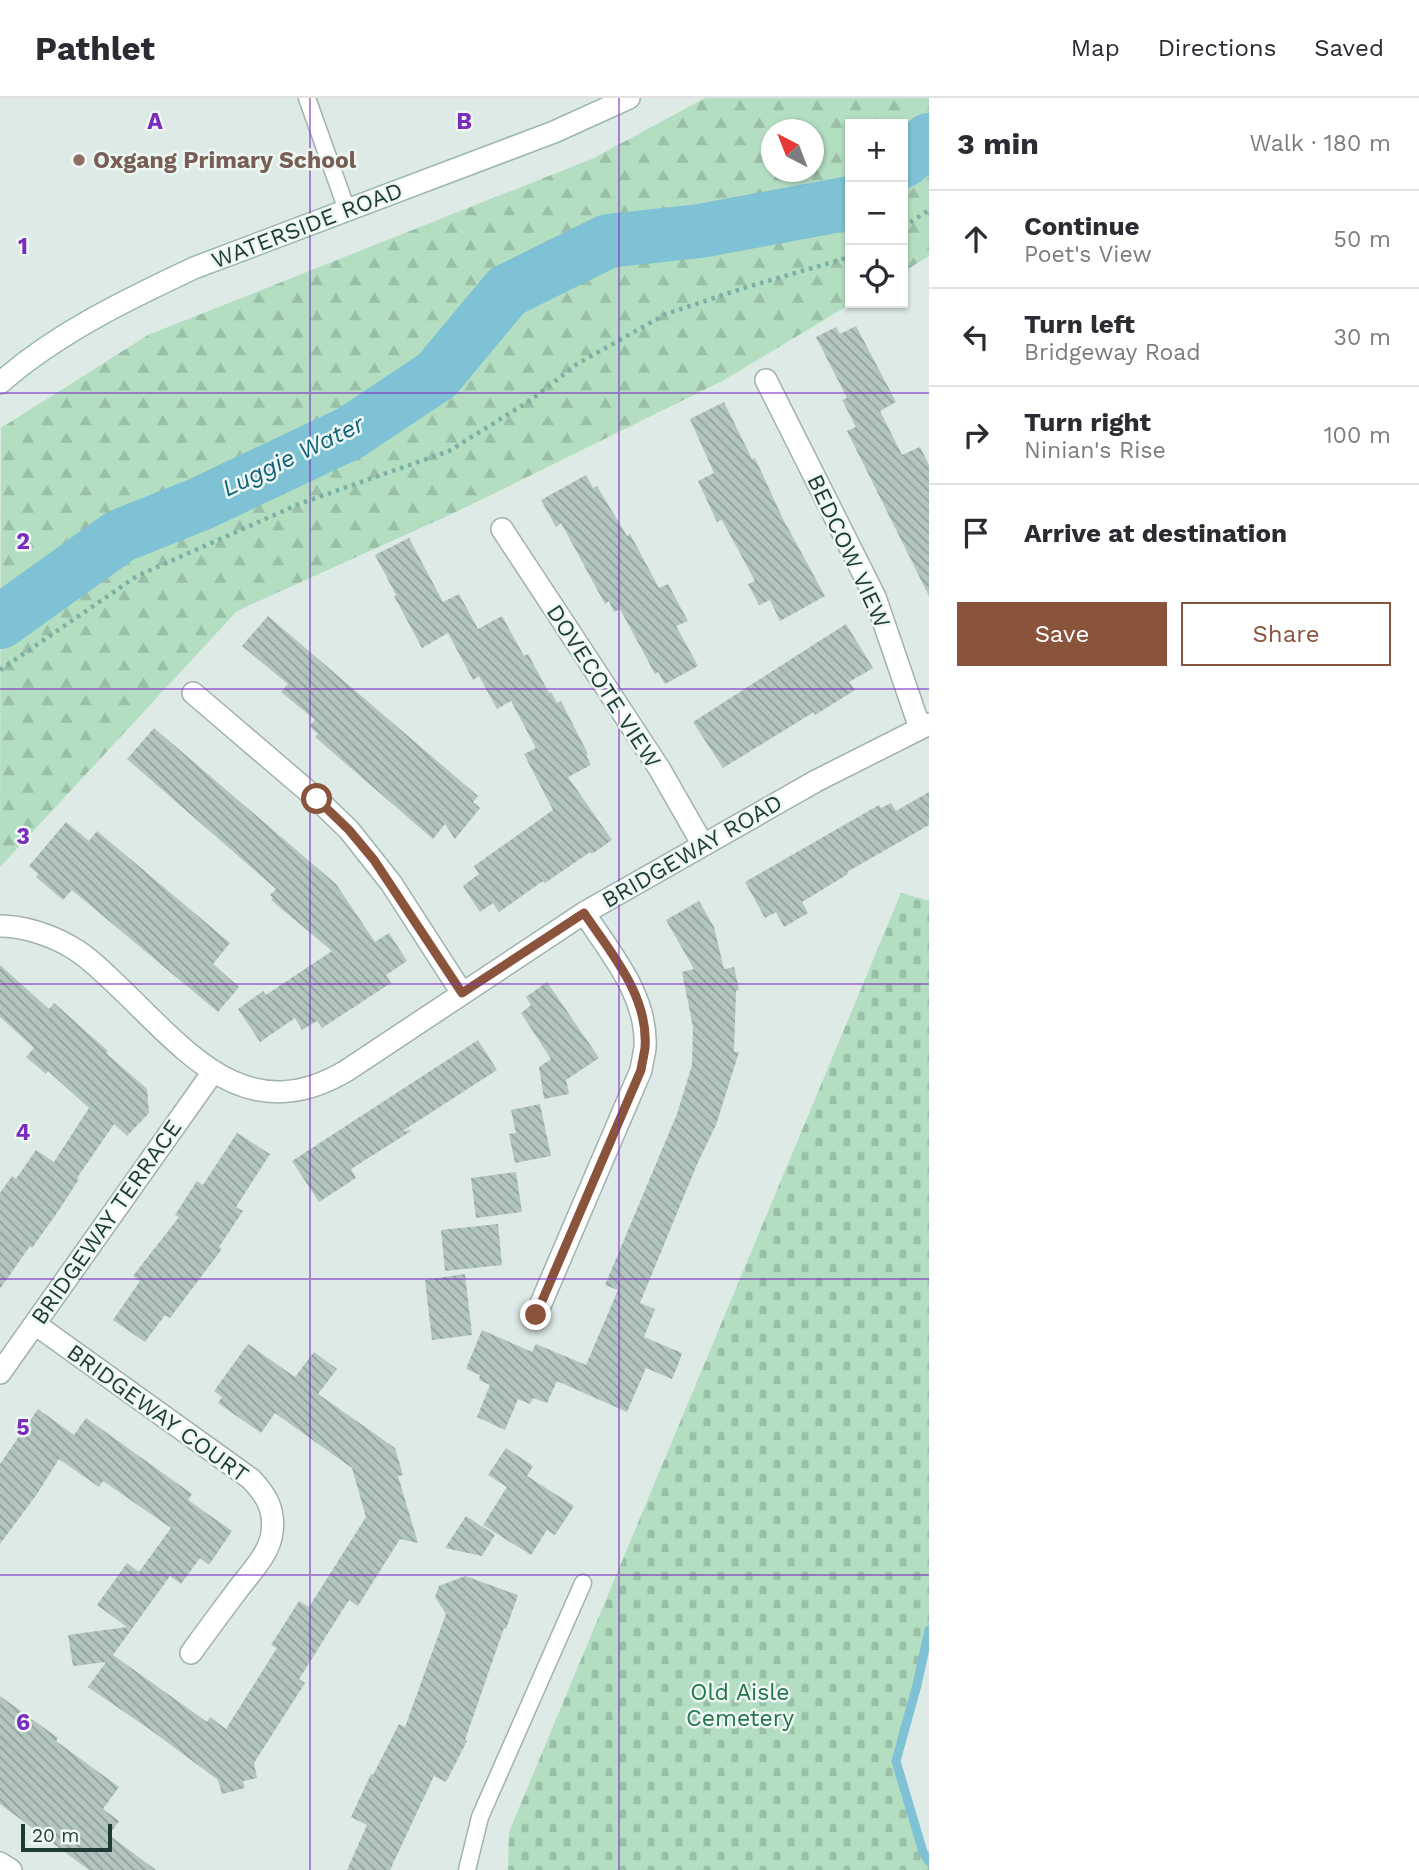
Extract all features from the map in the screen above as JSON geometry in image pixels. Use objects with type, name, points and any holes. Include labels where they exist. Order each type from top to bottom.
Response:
[{"type":"street","name":"WATERSIDE ROAD","points":[[0,383],[76,328],[205,264],[554,132],[629,98]]},
{"type":"street","name":"BEDCOW VIEW","points":[[766,380],[875,597],[924,726]]},
{"type":"street","name":"DOVECOTE VIEW","points":[[502,528],[659,768],[703,845]]},
{"type":"street","points":[[193,693],[317,799],[349,830],[391,883],[462,993]]},
{"type":"street","name":"BRIDGEWAY ROAD","points":[[0,926],[42,934],[71,947],[95,964],[179,1044],[213,1072],[234,1084],[278,1093],[302,1090],[325,1083],[584,913],[816,781],[924,726]]},
{"type":"street","points":[[536,1315],[637,1079],[645,1048],[638,1000],[628,978],[584,913]]},
{"type":"street","name":"BRIDGEWAY TERRACE","points":[[0,1373],[213,1072]]},
{"type":"street","name":"BRIDGEWAY COURT","points":[[35,1324],[251,1479],[269,1502],[273,1518],[272,1535],[264,1553],[191,1653]]},
{"type":"street","points":[[0,1863],[11,1870]]},
{"type":"lane","points":[[307,98],[347,210]]},
{"type":"lane","points":[[467,1870],[480,1817],[583,1583]]},
{"type":"path","points":[[908,224],[929,210]]},
{"type":"path","points":[[0,670],[137,576],[299,504],[449,451],[531,400],[577,364],[666,314],[845,258]]},
{"type":"green space","points":[[705,98],[929,98],[929,256],[908,269],[908,119],[845,119],[845,307],[724,380],[456,512],[237,611],[0,867],[1,428],[148,335],[594,158]]},
{"type":"green space","name":"Old Aisle Cemetery","points":[[901,893],[929,901],[929,1627],[896,1761],[923,1852],[929,1862],[929,1870],[508,1870],[509,1832]]},
{"type":"building","points":[[856,326],[896,402],[880,411],[902,455],[920,447],[929,465],[929,596],[847,431],[856,427],[842,400],[847,398],[816,337],[836,327],[840,334]]},
{"type":"building","points":[[724,402],[825,596],[780,621],[770,600],[759,605],[748,584],[755,581],[722,520],[717,522],[698,481],[714,473],[690,419]]},
{"type":"building","points":[[586,475],[593,488],[597,486],[627,536],[630,534],[659,588],[668,584],[688,621],[676,626],[698,666],[665,684],[658,672],[655,674],[620,609],[614,612],[609,601],[605,604],[561,523],[556,527],[541,500]]},
{"type":"building","points":[[409,538],[443,602],[459,594],[478,629],[502,616],[524,656],[528,654],[549,693],[551,692],[557,703],[561,701],[591,765],[568,777],[612,840],[545,883],[543,881],[499,912],[493,903],[480,912],[463,886],[479,874],[474,866],[553,810],[524,754],[536,748],[511,701],[497,709],[479,676],[473,680],[448,633],[422,648],[394,596],[396,595],[375,555]]},
{"type":"building","points":[[268,616],[478,796],[473,802],[480,808],[455,839],[445,824],[433,839],[315,737],[318,734],[309,726],[315,720],[281,692],[288,684],[242,646]]},
{"type":"building","points":[[846,624],[873,668],[849,682],[855,690],[723,768],[693,722]]},
{"type":"building","points":[[154,728],[336,884],[375,942],[389,933],[407,961],[386,975],[391,983],[322,1028],[317,1021],[302,1030],[295,1018],[260,1042],[238,1009],[263,991],[266,995],[332,951],[271,900],[273,898],[270,895],[276,889],[127,759]]},
{"type":"building","points":[[929,792],[929,825],[847,872],[848,874],[802,902],[808,913],[784,927],[776,912],[765,918],[745,882],[879,805],[881,808],[891,803],[896,811]]},
{"type":"building","points":[[66,822],[89,841],[97,831],[230,943],[213,964],[239,987],[218,1012],[72,890],[63,900],[36,877],[38,874],[29,866]]},
{"type":"building","points":[[699,901],[714,927],[724,969],[734,967],[739,990],[736,991],[734,1052],[739,1052],[716,1125],[640,1303],[655,1309],[644,1337],[682,1353],[678,1365],[672,1379],[646,1368],[627,1412],[557,1381],[547,1403],[533,1398],[530,1404],[518,1399],[505,1430],[477,1417],[490,1385],[479,1380],[480,1375],[466,1369],[482,1330],[532,1352],[536,1344],[586,1365],[618,1290],[605,1285],[677,1114],[692,1065],[693,1027],[682,972],[694,969],[666,920]]},
{"type":"building","points":[[0,965],[49,1009],[54,1003],[147,1089],[149,1113],[127,1136],[114,1124],[59,1210],[0,1289],[0,1193],[12,1176],[16,1179],[36,1150],[54,1162],[89,1108],[48,1071],[46,1074],[26,1057],[34,1048],[0,1017]]},
{"type":"building","points":[[547,982],[599,1058],[566,1080],[569,1094],[544,1099],[539,1067],[551,1059],[521,1013],[531,1005],[526,997]]},
{"type":"building","points":[[478,1040],[497,1070],[401,1132],[411,1131],[351,1169],[356,1178],[319,1202],[292,1161]]},
{"type":"building","points":[[540,1104],[551,1156],[515,1163],[509,1134],[516,1133],[511,1110]]},
{"type":"building","points":[[237,1133],[270,1154],[236,1207],[243,1211],[219,1247],[222,1249],[170,1318],[165,1315],[145,1342],[113,1320],[140,1281],[133,1276],[179,1217],[175,1215],[197,1181],[203,1185]]},
{"type":"building","points":[[516,1172],[522,1212],[476,1218],[471,1178]]},
{"type":"building","points":[[498,1224],[502,1265],[445,1271],[441,1230]]},
{"type":"building","points":[[465,1274],[472,1335],[432,1340],[425,1280]]},
{"type":"building","points":[[248,1344],[295,1377],[314,1352],[337,1369],[318,1394],[395,1448],[403,1475],[398,1476],[418,1543],[400,1539],[358,1606],[349,1600],[299,1679],[305,1683],[254,1763],[257,1778],[243,1781],[245,1788],[222,1794],[218,1780],[88,1687],[106,1662],[73,1666],[68,1635],[127,1627],[97,1605],[127,1563],[139,1572],[171,1528],[103,1481],[99,1487],[59,1459],[0,1544],[0,1464],[38,1409],[74,1435],[86,1418],[192,1494],[188,1500],[232,1531],[209,1565],[200,1558],[181,1584],[170,1576],[113,1655],[207,1722],[210,1717],[226,1729],[277,1648],[271,1645],[299,1601],[309,1607],[366,1517],[352,1468],[275,1413],[261,1433],[218,1403],[222,1397],[214,1391]]},
{"type":"building","points":[[506,1448],[533,1466],[527,1476],[574,1506],[555,1535],[547,1530],[531,1555],[483,1525],[507,1487],[488,1475]]},
{"type":"building","points":[[466,1516],[495,1535],[482,1556],[445,1548]]},
{"type":"building","points":[[465,1576],[518,1595],[506,1629],[504,1628],[465,1740],[467,1741],[446,1782],[434,1776],[390,1870],[347,1870],[367,1825],[351,1817],[399,1724],[405,1727],[446,1614],[435,1597],[439,1586]]},
{"type":"building","points":[[0,1696],[119,1787],[103,1809],[119,1821],[109,1835],[156,1870],[89,1870],[0,1804]]},
{"type":"waterway","name":"Luggie Water","points":[[908,157],[929,140]]},
{"type":"waterway","name":"Luggie Water","points":[[0,622],[120,536],[200,504],[350,433],[437,375],[507,291],[608,241],[700,231],[845,204]]},
{"type":"waterway","points":[[929,1630],[896,1761],[923,1852],[929,1862]]},
{"type":"place","name":"Oxgang Primary School","points":[[79,160]]},
{"type":"route","points":[[317,799],[349,830],[374,860],[462,993],[584,913],[628,978],[638,1000],[645,1048],[641,1070],[536,1315]]}]
